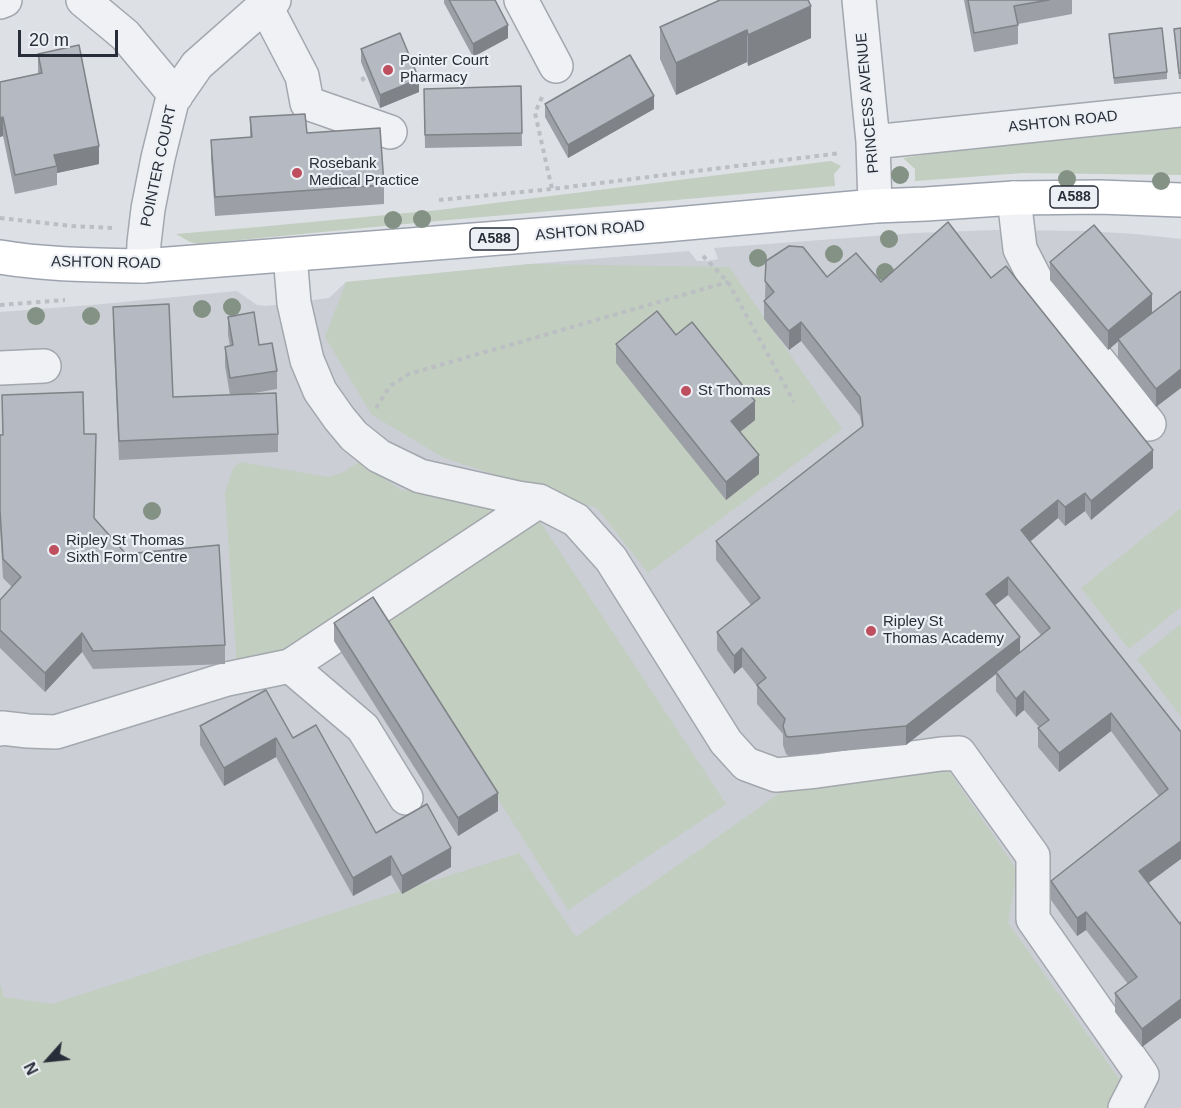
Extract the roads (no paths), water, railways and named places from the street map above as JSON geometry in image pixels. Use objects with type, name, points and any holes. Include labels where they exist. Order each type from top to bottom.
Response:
[{"type":"main road","name":"ASHTON ROAD","points":[[0,257],[143,266],[875,206],[1014,198],[1100,197],[1181,200]]},
{"type":"street","points":[[0,2],[5,0]]},
{"type":"street","points":[[83,0],[125,35],[176,96]]},
{"type":"street","points":[[521,0],[556,66]]},
{"type":"street","name":"PRINCESS AVENUE","points":[[859,0],[862,147],[875,206]]},
{"type":"street","points":[[270,2],[302,76],[307,103],[390,132]]},
{"type":"street","name":"POINTER COURT","points":[[143,266],[145,229],[156,168],[172,101],[197,65],[270,2]]},
{"type":"street","name":"ASHTON ROAD","points":[[862,147],[1181,110]]},
{"type":"street","points":[[1014,198],[1020,249],[1040,288],[1149,424]]},
{"type":"street","points":[[290,255],[294,303],[307,360],[320,391],[354,436],[380,456],[420,476],[539,501],[576,520],[611,559],[726,742],[747,764],[776,775],[959,753],[1033,856],[1033,919],[1142,1075],[1125,1108]]},
{"type":"street","points":[[0,368],[44,366]]},
{"type":"street","points":[[0,729],[56,732],[227,679],[290,666],[539,501]]},
{"type":"street","points":[[290,666],[363,728],[406,798]]},
{"type":"place","name":"Pointer Court Pharmacy","points":[[388,70]]},
{"type":"place","name":"Rosebank Medical Practice","points":[[297,173]]},
{"type":"place","name":"St Thomas","points":[[686,391]]},
{"type":"place","name":"Ripley St Thomas Sixth Form Centre","points":[[54,550]]},
{"type":"place","name":"Ripley St Thomas Academy","points":[[871,631]]}]
